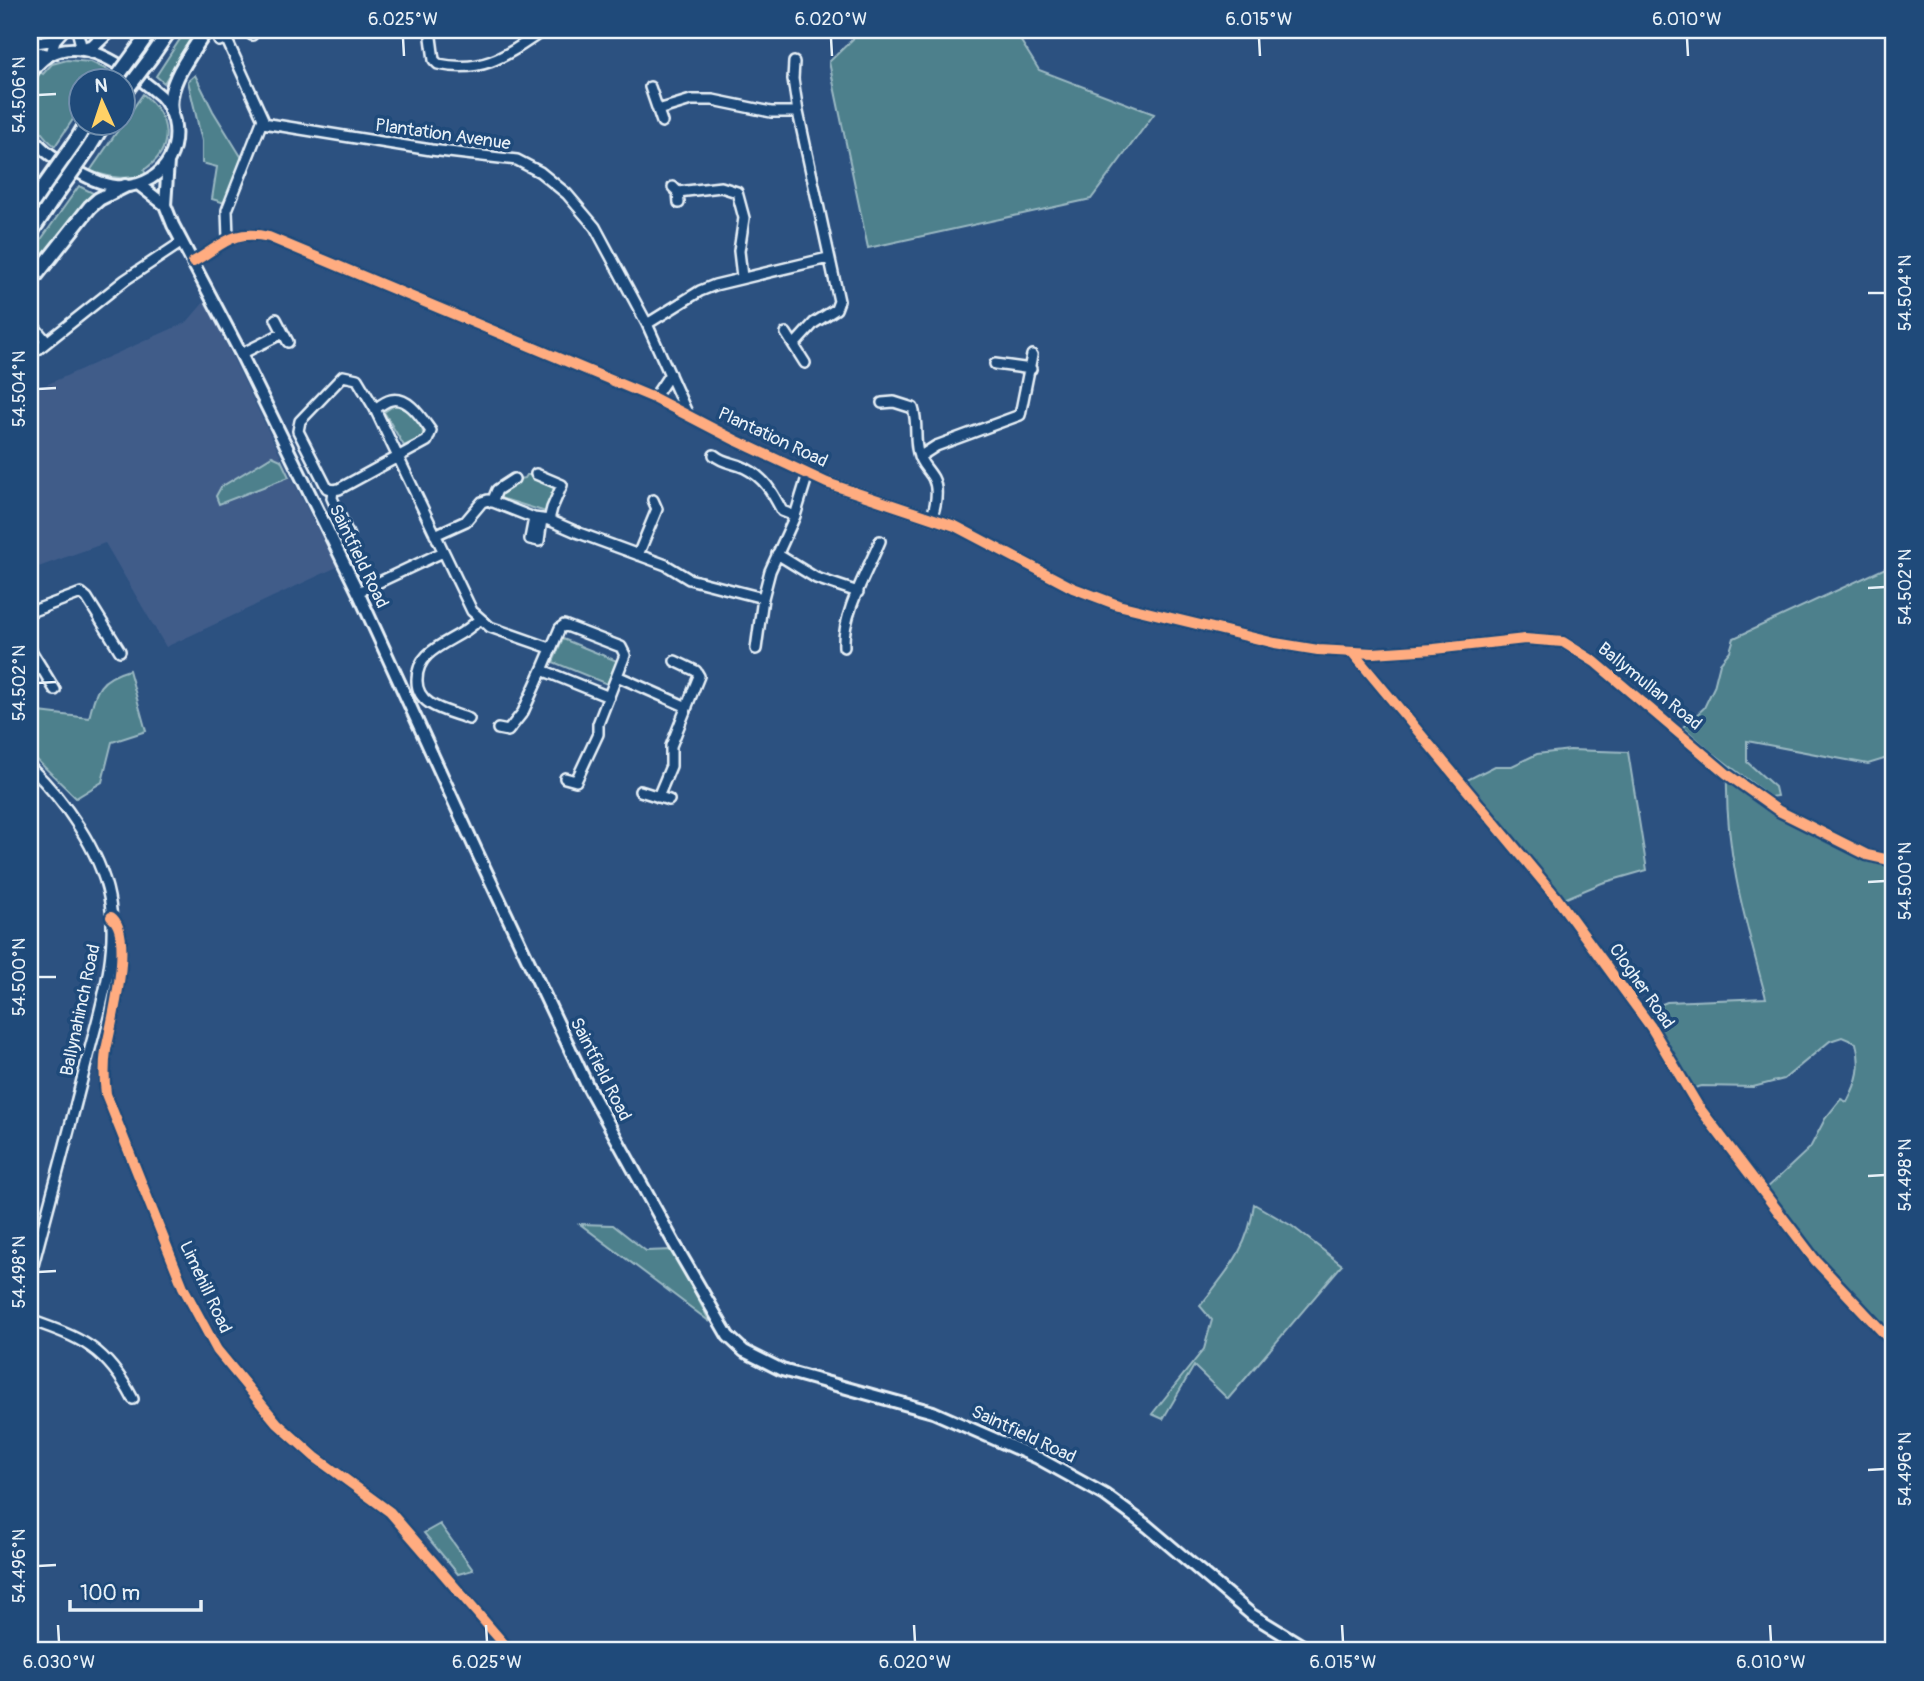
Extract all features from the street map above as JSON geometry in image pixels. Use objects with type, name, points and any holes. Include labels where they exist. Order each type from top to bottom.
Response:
[{"type":"highway","points":[[83,49],[93,46],[110,30]]},
{"type":"highway","points":[[125,66],[151,30]]},
{"type":"highway","points":[[136,77],[170,30]]},
{"type":"highway","points":[[171,111],[169,99],[172,88],[205,30]]},
{"type":"highway","points":[[30,207],[78,136]]},
{"type":"highway","points":[[30,234],[96,136]]},
{"type":"highway","points":[[30,283],[90,207],[131,185]]},
{"type":"main road","points":[[30,51],[49,55],[83,49],[109,59],[151,88],[171,111]]},
{"type":"main road","points":[[30,75],[49,55]]},
{"type":"main road","name":"Saintfield Road","points":[[171,111],[176,122],[177,136],[168,162],[165,205],[358,592],[587,1085],[728,1336],[744,1352],[782,1370],[933,1412],[1038,1458],[1105,1496],[1147,1526],[1252,1615],[1311,1651]]},
{"type":"main road","points":[[30,134],[50,156],[86,177],[112,185],[131,185],[155,176],[168,162]]},
{"type":"main road","name":"Saintfield Road","points":[[131,185],[165,205]]},
{"type":"street","points":[[49,55],[55,40],[64,30]]},
{"type":"street","points":[[78,30],[83,49]]},
{"type":"street","points":[[430,30],[434,60],[438,64],[478,65],[493,62],[544,30]]},
{"type":"street","points":[[192,262],[228,238],[227,210],[263,123],[263,115],[226,38],[219,41]]},
{"type":"street","points":[[30,44],[55,40]]},
{"type":"street","points":[[793,62],[798,112],[839,301],[836,309],[814,323],[794,345]]},
{"type":"street","points":[[650,87],[662,122]]},
{"type":"street","points":[[658,110],[691,100],[713,100],[771,112],[798,112]]},
{"type":"street","name":"Plantation Avenue","points":[[263,123],[524,163],[548,178],[567,194],[588,218],[647,324],[688,415]]},
{"type":"street","points":[[679,203],[676,190],[729,187],[737,192],[744,218],[739,251],[742,277]]},
{"type":"street","name":"Plantation Road","points":[[228,238],[255,234],[277,240],[654,398],[735,440],[842,489],[955,526],[1073,588],[1118,605],[1276,643],[1353,653]]},
{"type":"street","points":[[37,350],[141,268],[182,242]]},
{"type":"street","points":[[647,324],[700,291],[742,277],[828,258]]},
{"type":"street","points":[[241,355],[286,337],[276,319]]},
{"type":"street","points":[[36,329],[47,342]]},
{"type":"street","points":[[786,332],[805,363]]},
{"type":"street","points":[[919,457],[936,446],[1020,415],[1032,355]]},
{"type":"street","points":[[995,364],[1031,369]]},
{"type":"street","points":[[654,398],[670,374]]},
{"type":"street","points":[[375,409],[391,400],[401,401],[417,411],[431,431],[427,441],[399,456],[339,489],[327,488],[298,431],[300,421],[343,376],[357,379],[375,409],[399,456],[471,611],[490,627],[550,648]]},
{"type":"street","points":[[882,403],[894,402],[913,408],[919,457],[936,488],[932,517]]},
{"type":"street","points":[[714,454],[723,462],[744,468],[767,482],[782,511],[795,516]]},
{"type":"street","points":[[536,474],[562,485],[552,508],[542,519]]},
{"type":"street","points":[[755,649],[753,634],[776,554],[795,516],[808,474]]},
{"type":"street","points":[[492,502],[497,490],[514,479]]},
{"type":"street","points":[[332,490],[332,498],[349,536]]},
{"type":"street","points":[[435,535],[466,521],[482,502],[492,502],[666,565],[689,579],[763,598]]},
{"type":"street","points":[[638,555],[658,507]]},
{"type":"street","points":[[844,647],[843,632],[846,622],[880,541]]},
{"type":"street","points":[[358,592],[443,552]]},
{"type":"street","points":[[776,554],[816,578],[858,592]]},
{"type":"street","points":[[30,612],[81,593],[87,598],[120,651]]},
{"type":"street","points":[[469,719],[426,702],[419,694],[417,680],[419,662],[433,650],[469,629],[479,619]]},
{"type":"street","points":[[506,733],[523,712],[550,648],[564,625],[625,650],[598,724],[598,734],[578,785],[565,778]]},
{"type":"street","name":"Ballymullan Road","points":[[1353,653],[1434,649],[1525,639],[1563,642],[1595,662],[1727,774],[1779,811],[1867,855],[1894,861]]},
{"type":"street","points":[[30,649],[55,690]]},
{"type":"street","name":"Clogher Road","points":[[1353,653],[1556,897],[1651,1027],[1699,1106],[1815,1260],[1894,1344]]},
{"type":"street","points":[[409,656],[419,662]]},
{"type":"street","points":[[658,796],[671,766],[671,746],[699,676],[696,671],[675,661]]},
{"type":"street","points":[[30,674],[41,667]]},
{"type":"street","points":[[542,670],[609,697]]},
{"type":"street","points":[[617,676],[687,707]]},
{"type":"street","name":"Ballynahinch Road","points":[[30,767],[61,799],[86,842],[102,874],[109,897],[111,917],[110,958],[98,1017],[30,1277]]},
{"type":"street","points":[[640,791],[669,800]]},
{"type":"street","name":"Limehill Road","points":[[111,917],[118,924],[121,954],[106,1057],[106,1094],[183,1287],[207,1335],[277,1423],[315,1457],[390,1512],[510,1651]]},
{"type":"street","points":[[30,1320],[94,1347],[120,1378],[133,1399]]},
{"type":"shaded area","points":[[205,301],[337,567],[166,647],[105,543],[30,570],[30,392],[187,322]]},
{"type":"green space","points":[[186,30],[196,30],[164,83],[156,76]]},
{"type":"green space","points":[[862,30],[1014,30],[1039,70],[1154,114],[1091,199],[868,248],[829,62]]},
{"type":"green space","points":[[67,60],[91,62],[100,66],[66,66],[66,130],[55,146],[40,130],[32,112],[35,82],[40,72],[43,74],[52,64]]},
{"type":"green space","points":[[195,75],[242,158],[225,203],[212,199],[217,167],[202,163],[202,141],[188,81]]},
{"type":"green space","points":[[143,94],[159,113],[166,133],[161,152],[144,170],[146,175],[118,177],[90,171],[114,136],[136,136],[136,104]]},
{"type":"green space","points":[[79,186],[93,193],[30,270],[30,255]]},
{"type":"green space","points":[[396,404],[416,417],[423,431],[423,437],[404,446],[384,412]]},
{"type":"green space","points":[[272,456],[281,460],[289,477],[219,504],[216,496],[221,487]]},
{"type":"green space","points":[[527,475],[534,475],[555,487],[546,512],[497,497]]},
{"type":"green space","points":[[1894,564],[1894,756],[1868,764],[1747,741],[1747,762],[1775,787],[1777,796],[1770,797],[1683,727],[1704,708],[1714,687],[1720,663],[1730,651],[1734,638]]},
{"type":"green space","points":[[563,639],[617,661],[607,684],[553,662]]},
{"type":"green space","points":[[129,670],[146,731],[112,742],[102,782],[76,798],[30,753],[30,711],[89,718],[100,687],[111,677]]},
{"type":"green space","points":[[1570,750],[1628,752],[1647,870],[1602,883],[1564,899],[1467,780],[1495,766],[1512,766],[1537,754]]},
{"type":"green space","points":[[1727,776],[1807,829],[1894,868],[1894,1335],[1821,1258],[1766,1189],[1810,1148],[1825,1119],[1841,1099],[1847,1102],[1858,1073],[1856,1043],[1842,1037],[1830,1041],[1784,1079],[1753,1087],[1694,1088],[1645,1011],[1667,1002],[1766,998],[1744,916],[1733,861]]},
{"type":"green space","points":[[1254,1204],[1292,1226],[1342,1265],[1228,1399],[1194,1366],[1163,1419],[1152,1414],[1204,1349],[1212,1320],[1200,1306],[1235,1259],[1247,1234]]},
{"type":"green space","points":[[580,1224],[613,1225],[646,1251],[673,1250],[710,1322]]},
{"type":"green space","points":[[440,1524],[473,1570],[458,1574],[424,1533]]},
{"type":"cycle path","points":[[193,262],[236,237],[269,237],[654,398],[827,483],[955,526],[1073,588],[1118,605],[1275,643],[1318,650],[1373,653],[1525,639],[1563,642],[1595,662],[1727,774],[1779,811],[1867,855],[1894,861]]},
{"type":"cycle path","points":[[1353,653],[1556,897],[1651,1027],[1698,1106],[1815,1260],[1894,1344]]},
{"type":"cycle path","points":[[111,917],[118,926],[121,959],[105,1056],[106,1094],[183,1287],[217,1350],[277,1423],[315,1457],[390,1512],[510,1651]]}]
